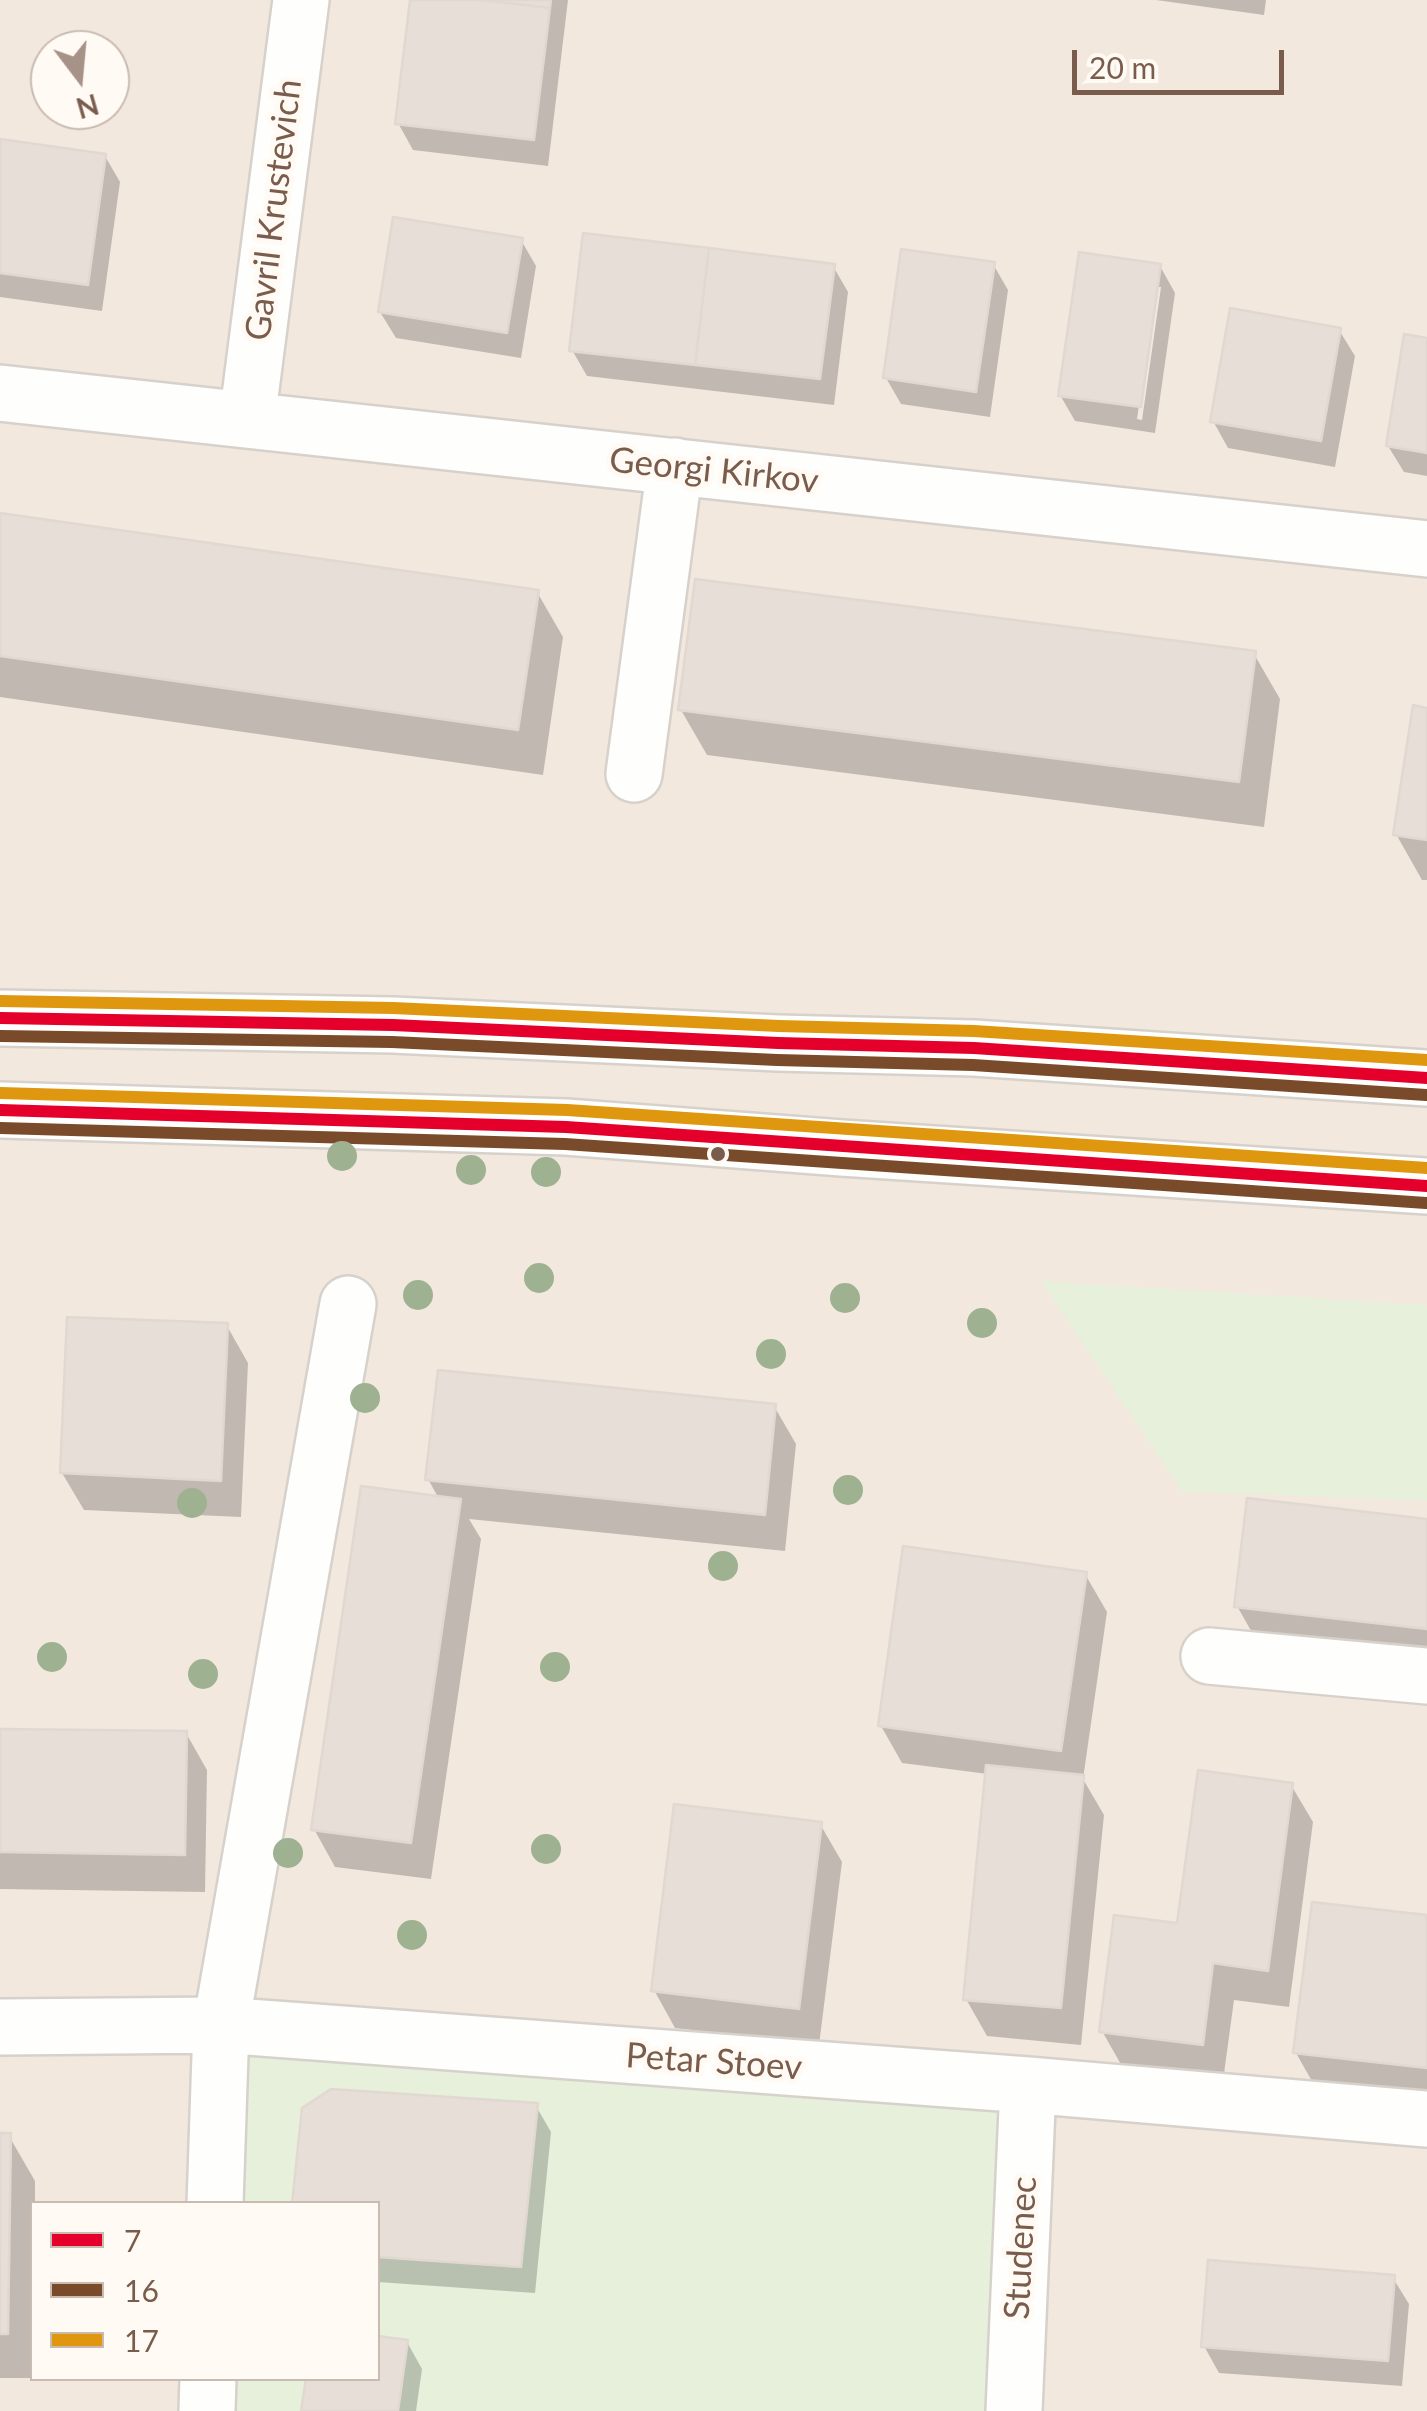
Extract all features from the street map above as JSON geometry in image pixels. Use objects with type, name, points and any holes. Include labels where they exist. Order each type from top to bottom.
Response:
[{"type":"street","name":"Gavril Krustevich","points":[[247,420],[301,0]]},
{"type":"street","name":"Georgi Kirkov","points":[[0,393],[1427,549]]},
{"type":"street","points":[[634,774],[675,466]]},
{"type":"street","points":[[0,1018],[392,1025],[974,1048],[1427,1078]]},
{"type":"street","points":[[0,1110],[566,1127],[1427,1186]]},
{"type":"street","points":[[214,2201],[221,2025],[348,1304]]},
{"type":"street","points":[[1209,1656],[1427,1676]]},
{"type":"street","name":"Petar Stoev","points":[[0,2028],[221,2025],[1427,2119]]},
{"type":"street","name":"Studenec","points":[[1014,2411],[1028,2085]]},
{"type":"street","points":[[207,2411],[208,2381]]},
{"type":"shaded area","points":[[0,0],[1427,0],[1427,2411],[0,2411]]},
{"type":"green space","points":[[1041,1281],[1427,1305],[1427,1501],[1182,1491]]},
{"type":"green space","points":[[221,2025],[1028,2085],[1014,2411],[207,2411],[208,2381],[380,2381],[380,2201],[215,2201]]},
{"type":"building","points":[[410,0],[481,0],[550,8],[534,140],[395,124]]},
{"type":"building","points":[[481,0],[551,0],[550,8]]},
{"type":"building","points":[[0,139],[106,154],[88,285],[0,273]]},
{"type":"building","points":[[393,217],[523,238],[507,333],[378,312]]},
{"type":"building","points":[[583,233],[709,248],[695,365],[569,351]]},
{"type":"building","points":[[709,248],[835,264],[820,379],[695,365]]},
{"type":"building","points":[[901,249],[995,262],[976,392],[883,378]]},
{"type":"building","points":[[1079,252],[1161,264],[1141,407],[1058,396]]},
{"type":"building","points":[[1230,308],[1341,328],[1321,441],[1210,422]]},
{"type":"building","points":[[1404,334],[1427,338],[1427,453],[1386,446]]},
{"type":"building","points":[[0,513],[539,590],[518,730],[0,656]]},
{"type":"building","points":[[695,579],[1256,651],[1239,782],[678,710]]},
{"type":"building","points":[[1413,705],[1427,708],[1427,840],[1393,835]]},
{"type":"building","points":[[67,1317],[228,1323],[221,1481],[60,1473]]},
{"type":"building","points":[[438,1370],[776,1404],[765,1515],[425,1480]]},
{"type":"building","points":[[361,1486],[461,1499],[411,1843],[311,1830]]},
{"type":"building","points":[[1247,1498],[1427,1519],[1427,1629],[1234,1607]]},
{"type":"building","points":[[903,1546],[1087,1572],[1061,1751],[878,1726]]},
{"type":"building","points":[[0,1729],[187,1731],[185,1855],[0,1852]]},
{"type":"building","points":[[986,1765],[1084,1775],[1061,2008],[963,2000]]},
{"type":"building","points":[[1198,1770],[1293,1783],[1268,1971],[1213,1963],[1203,2045],[1099,2032],[1114,1915],[1177,1923]]},
{"type":"building","points":[[674,1804],[822,1822],[799,2009],[651,1991]]},
{"type":"building","points":[[1312,1902],[1427,1915],[1427,2068],[1293,2053]]},
{"type":"building","points":[[331,2089],[538,2103],[521,2267],[380,2257],[380,2201],[292,2201],[302,2108]]},
{"type":"building","points":[[0,2133],[11,2133],[8,2334],[0,2334]]},
{"type":"building","points":[[1208,2260],[1395,2275],[1388,2361],[1201,2347]]},
{"type":"building","points":[[380,2336],[408,2340],[398,2411],[301,2411],[306,2381],[380,2381]]},
{"type":"transit line","name":"17","points":[[0,1001],[393,1008],[974,1031],[1427,1060]]},
{"type":"transit line","name":"7","points":[[0,1018],[393,1025],[974,1048],[1427,1078]]},
{"type":"transit line","name":"16","points":[[0,1036],[392,1042],[973,1065],[1426,1095]]},
{"type":"transit line","name":"17","points":[[1,1093],[567,1110],[1427,1168]]},
{"type":"transit line","name":"7","points":[[0,1110],[566,1127],[1427,1186]]},
{"type":"transit line","name":"16","points":[[0,1128],[565,1144],[1426,1203]]}]
